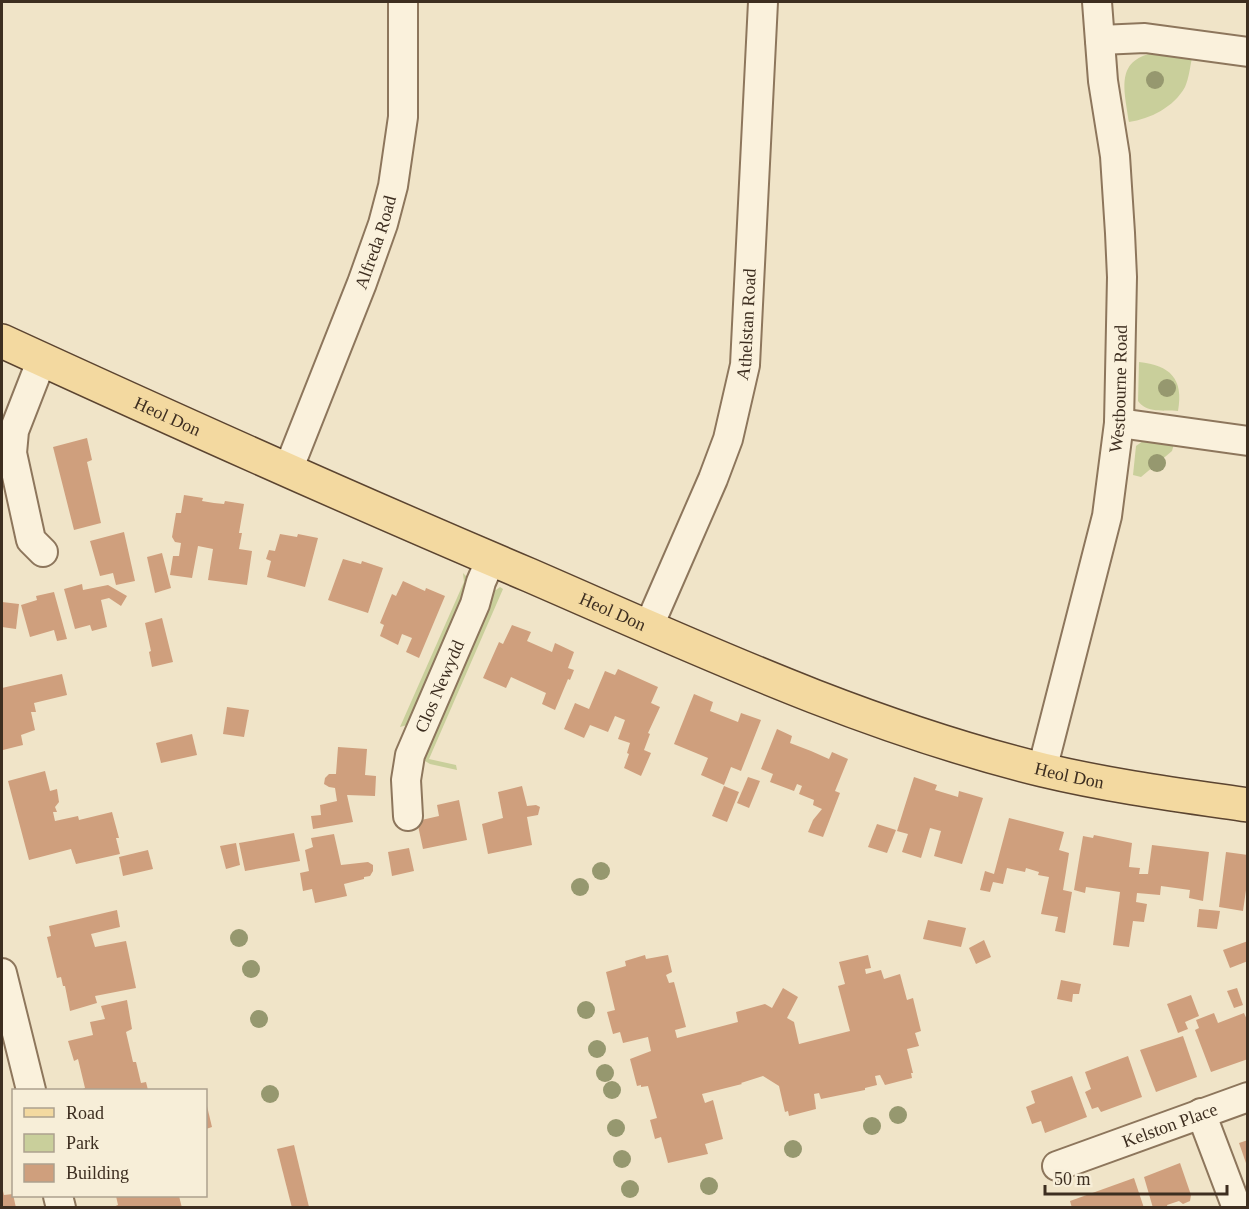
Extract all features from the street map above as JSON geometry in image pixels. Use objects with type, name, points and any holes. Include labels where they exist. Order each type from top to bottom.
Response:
[{"type":"main road","name":"Heol Don","points":[[2,341],[648,628],[767,679],[868,717],[1042,770],[1121,787],[1248,805]]},
{"type":"street","name":"Alfreda Road","points":[[288,470],[362,283],[383,224],[393,186],[403,117],[403,2]]},
{"type":"street","name":"Athelstan Road","points":[[648,628],[728,439],[745,365],[763,2]]},
{"type":"street","name":"Westbourne Road","points":[[1042,770],[1107,516],[1119,423],[1122,277],[1120,233],[1114,156],[1103,81],[1096,2]]},
{"type":"street","points":[[1100,40],[1145,38],[1248,52]]},
{"type":"street","points":[[42,359],[14,431],[12,453],[31,540],[43,552]]},
{"type":"street","points":[[1119,423],[1248,441]]},
{"type":"street","name":"Clos Newydd","points":[[408,816],[406,780],[410,755],[475,604],[491,559]]},
{"type":"street","points":[[2,973],[31,1089]]},
{"type":"street","name":"Kelston Place","points":[[1057,1166],[1248,1097]]},
{"type":"street","points":[[1201,1113],[1237,1208]]},
{"type":"green space","points":[[1154,53],[1192,58],[1185,87],[1175,100],[1161,111],[1129,122],[1125,89],[1127,70],[1141,57]]},
{"type":"green space","points":[[1139,362],[1159,366],[1172,376],[1179,390],[1178,411],[1161,411],[1141,405],[1138,401]]},
{"type":"green space","points":[[1143,441],[1174,444],[1172,451],[1141,477],[1133,475],[1136,446]]},
{"type":"green space","points":[[463,573],[469,579],[470,586],[414,723],[400,727],[464,582]]},
{"type":"green space","points":[[500,587],[503,589],[429,759],[456,765],[457,770],[430,764],[420,758],[491,588],[496,590]]},
{"type":"building","points":[[87,438],[92,460],[87,462],[101,523],[74,530],[53,447]]},
{"type":"building","points":[[184,495],[203,498],[202,501],[214,503],[224,504],[225,501],[244,504],[239,549],[252,551],[247,585],[208,580],[213,549],[198,546],[192,578],[170,575],[173,556],[179,556],[181,543],[175,542],[172,537],[176,513],[181,513]]},
{"type":"building","points":[[124,532],[135,581],[116,585],[113,573],[100,576],[90,541]]},
{"type":"building","points":[[280,534],[297,537],[298,534],[318,538],[305,587],[267,577],[271,561],[266,559],[269,550],[275,551]]},
{"type":"building","points":[[162,553],[171,588],[155,593],[147,557]]},
{"type":"building","points":[[343,559],[361,564],[362,561],[383,568],[368,613],[328,600]]},
{"type":"building","points":[[403,581],[425,591],[426,588],[445,596],[419,658],[406,652],[412,638],[402,634],[398,645],[380,636],[384,625],[380,623],[392,594],[396,596]]},
{"type":"building","points":[[82,584],[83,590],[108,585],[127,596],[121,606],[109,598],[101,600],[107,627],[92,631],[90,625],[75,629],[64,589]]},
{"type":"building","points":[[54,592],[67,639],[57,641],[54,630],[30,637],[21,605],[37,600],[36,596]]},
{"type":"building","points":[[2,602],[19,604],[16,629],[2,627]]},
{"type":"building","points":[[162,618],[173,662],[152,667],[145,623]]},
{"type":"building","points":[[512,625],[531,632],[527,641],[552,652],[555,643],[574,652],[568,668],[574,670],[555,710],[542,704],[546,693],[511,677],[506,688],[483,678],[499,642],[503,644]]},
{"type":"building","points":[[618,669],[658,687],[651,703],[660,707],[648,733],[650,734],[644,750],[651,753],[641,776],[624,768],[630,743],[618,739],[625,720],[615,716],[608,732],[590,725],[584,738],[564,729],[575,703],[589,709],[605,671],[615,675]]},
{"type":"building","points":[[62,674],[67,695],[34,703],[36,712],[31,712],[35,730],[21,735],[23,745],[3,750],[2,688]]},
{"type":"building","points":[[694,694],[713,702],[710,711],[738,722],[741,713],[761,720],[741,771],[731,767],[724,785],[701,775],[708,758],[674,744]]},
{"type":"building","points":[[227,707],[249,710],[244,737],[223,734]]},
{"type":"building","points":[[777,729],[792,736],[790,743],[829,759],[832,752],[848,759],[835,791],[840,793],[823,837],[808,832],[813,820],[822,809],[813,805],[814,800],[799,794],[802,786],[797,784],[794,791],[770,782],[773,774],[761,769]]},
{"type":"building","points":[[192,734],[197,755],[161,763],[156,743]]},
{"type":"building","points":[[338,747],[367,749],[365,775],[376,776],[375,796],[347,795],[353,822],[313,829],[311,816],[321,815],[320,805],[337,801],[335,788],[324,784],[329,774],[336,774]]},
{"type":"building","points":[[45,771],[50,791],[57,789],[59,802],[55,807],[57,812],[53,812],[55,821],[78,816],[79,820],[112,812],[119,838],[116,838],[120,854],[76,864],[71,849],[29,860],[8,781]]},
{"type":"building","points":[[748,777],[760,781],[749,808],[737,803]]},
{"type":"building","points":[[914,777],[937,785],[935,790],[958,797],[959,791],[983,798],[962,864],[934,856],[941,831],[930,828],[921,858],[902,852],[908,834],[897,831]]},
{"type":"building","points":[[522,786],[527,806],[540,807],[538,815],[527,817],[532,845],[488,854],[482,824],[503,818],[498,792]]},
{"type":"building","points":[[724,786],[739,792],[727,822],[712,816]]},
{"type":"building","points":[[459,800],[467,840],[423,849],[417,821],[439,816],[437,805]]},
{"type":"building","points":[[1009,818],[1064,832],[1059,850],[1069,853],[1063,890],[1072,892],[1065,933],[1055,931],[1058,917],[1041,914],[1049,877],[1038,875],[1039,872],[1026,868],[1025,872],[1007,868],[1003,884],[993,882],[990,892],[980,890],[985,871],[994,874]]},
{"type":"building","points":[[877,824],[896,830],[887,853],[868,847]]},
{"type":"building","points":[[294,833],[300,861],[245,871],[239,843]]},
{"type":"building","points":[[334,834],[341,865],[368,862],[373,865],[373,871],[364,879],[344,884],[347,896],[315,903],[312,889],[303,891],[300,873],[309,871],[305,850],[313,847],[311,838]]},
{"type":"building","points":[[1094,835],[1132,843],[1129,867],[1140,868],[1139,874],[1148,874],[1152,845],[1209,852],[1203,901],[1189,898],[1190,890],[1161,886],[1160,895],[1137,893],[1136,902],[1147,904],[1144,922],[1133,921],[1129,947],[1113,945],[1120,892],[1086,887],[1085,893],[1074,890],[1083,836],[1093,838]]},
{"type":"building","points":[[236,843],[240,865],[226,869],[220,846]]},
{"type":"building","points":[[409,848],[414,871],[392,876],[388,852]]},
{"type":"building","points":[[148,850],[153,869],[123,876],[119,857]]},
{"type":"building","points":[[1226,852],[1248,855],[1248,890],[1246,890],[1243,911],[1219,907]]},
{"type":"building","points":[[1199,909],[1220,911],[1217,929],[1197,927]]},
{"type":"building","points":[[117,910],[120,927],[91,934],[95,947],[126,941],[136,988],[95,996],[97,1003],[70,1011],[65,986],[63,986],[61,977],[57,978],[47,937],[51,936],[49,926]]},
{"type":"building","points":[[928,920],[966,928],[961,947],[923,939]]},
{"type":"building","points":[[984,940],[991,957],[976,964],[969,948]]},
{"type":"building","points":[[1248,941],[1248,961],[1230,968],[1223,950]]},
{"type":"building","points":[[645,955],[646,959],[668,955],[672,972],[666,975],[669,983],[674,982],[686,1027],[675,1030],[677,1038],[738,1022],[736,1012],[765,1004],[772,1008],[783,988],[798,997],[787,1018],[794,1022],[799,1044],[850,1031],[838,986],[845,984],[839,962],[868,955],[871,968],[865,969],[866,974],[881,970],[884,979],[900,974],[907,1000],[913,998],[921,1031],[915,1033],[919,1046],[907,1049],[913,1073],[911,1073],[912,1078],[885,1085],[880,1075],[875,1076],[877,1085],[865,1088],[865,1090],[821,1099],[819,1093],[814,1094],[816,1109],[789,1116],[788,1111],[785,1112],[779,1086],[763,1076],[702,1094],[705,1103],[713,1100],[723,1139],[705,1144],[708,1154],[668,1163],[661,1137],[655,1139],[650,1120],[657,1118],[648,1086],[637,1086],[630,1059],[651,1051],[648,1037],[623,1043],[620,1032],[613,1034],[607,1012],[615,1010],[606,972],[626,966],[625,961]]},
{"type":"building","points":[[1061,980],[1081,984],[1079,994],[1073,994],[1072,1002],[1057,999]]},
{"type":"building","points":[[1237,988],[1243,1005],[1234,1008],[1227,991]]},
{"type":"building","points":[[1191,995],[1199,1016],[1185,1022],[1188,1029],[1178,1033],[1167,1004]]},
{"type":"building","points":[[127,1000],[132,1029],[126,1032],[141,1083],[146,1082],[148,1089],[83,1089],[85,1088],[78,1059],[74,1061],[68,1041],[93,1035],[90,1022],[105,1019],[101,1006]]},
{"type":"building","points":[[1214,1013],[1218,1023],[1244,1013],[1248,1022],[1248,1059],[1211,1072],[1195,1030],[1199,1028],[1196,1020]]},
{"type":"building","points":[[1183,1036],[1197,1077],[1156,1092],[1140,1050]]},
{"type":"building","points":[[1128,1056],[1142,1097],[1101,1112],[1098,1107],[1092,1109],[1085,1092],[1091,1089],[1085,1072]]},
{"type":"building","points":[[1072,1076],[1087,1117],[1045,1133],[1041,1121],[1032,1124],[1026,1107],[1035,1103],[1031,1091]]},
{"type":"building","points":[[207,1106],[212,1127],[207,1129]]},
{"type":"building","points":[[1248,1140],[1248,1166],[1247,1166],[1239,1143]]},
{"type":"building","points":[[294,1145],[309,1207],[307,1208],[292,1208],[277,1149]]},
{"type":"building","points":[[1180,1163],[1191,1195],[1190,1201],[1183,1204],[1179,1201],[1167,1205],[1168,1208],[1153,1208],[1144,1177]]},
{"type":"building","points":[[1134,1178],[1144,1208],[1072,1208],[1070,1201]]},
{"type":"building","points":[[2,1187],[4,1195],[12,1194],[16,1208],[2,1208]]},
{"type":"building","points":[[116,1197],[179,1197],[182,1208],[111,1208],[118,1205]]}]
